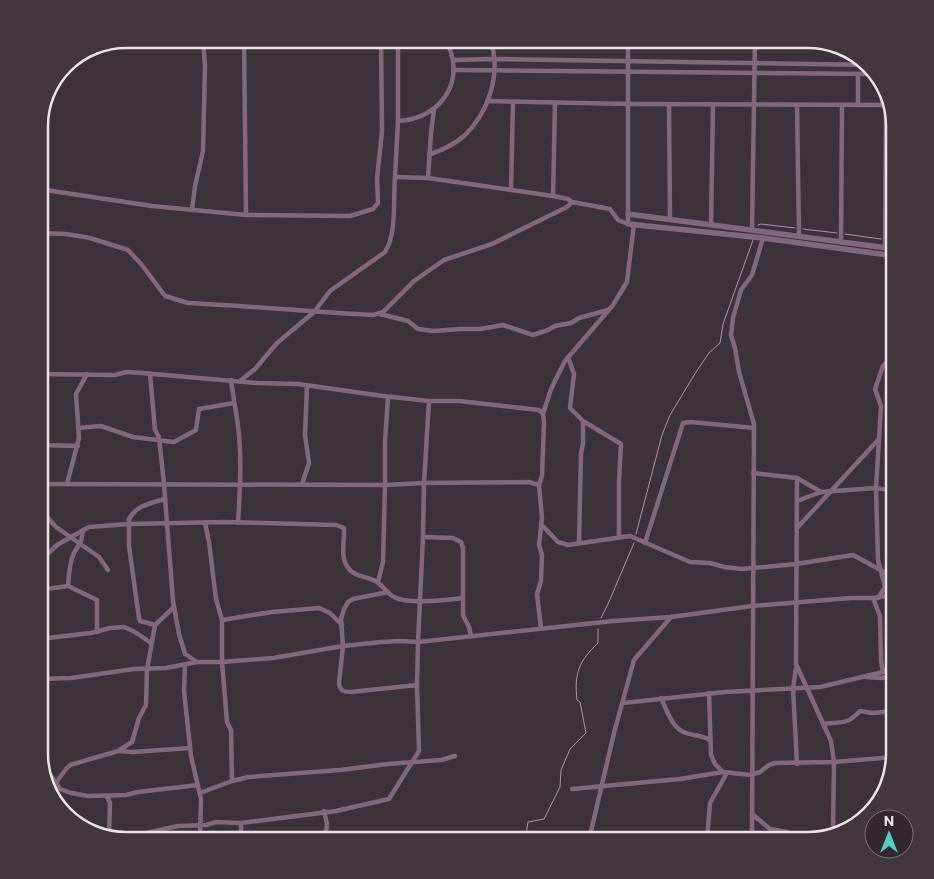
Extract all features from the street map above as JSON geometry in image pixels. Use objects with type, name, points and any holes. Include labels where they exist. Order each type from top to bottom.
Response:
[{"type":"street","points":[[192,210],[194,186],[203,151],[203,47]]},
{"type":"street","points":[[244,47],[246,215]]},
{"type":"street","points":[[48,190],[152,206],[246,215],[350,216],[373,209],[378,203],[377,179],[382,131],[381,47]]},
{"type":"street","points":[[240,381],[256,369],[277,343],[314,312],[330,291],[385,252],[389,246],[393,218],[398,121],[398,47]]},
{"type":"street","points":[[398,121],[409,120],[434,109],[448,93],[454,70],[454,60],[449,47]]},
{"type":"street","points":[[429,155],[447,148],[463,137],[475,123],[488,102],[492,90],[494,70],[492,47]]},
{"type":"street","points":[[541,628],[537,594],[541,581],[542,555],[539,545],[541,524],[540,485],[544,446],[543,414],[551,389],[568,357],[608,310],[627,282],[631,224],[628,214],[628,47]]},
{"type":"street","points":[[752,230],[755,47]]},
{"type":"street","points":[[454,60],[857,65]]},
{"type":"street","points":[[454,70],[867,74]]},
{"type":"street","points":[[858,74],[858,105]]},
{"type":"street","points":[[488,102],[884,106]]},
{"type":"street","points":[[511,189],[512,102]]},
{"type":"street","points":[[553,196],[555,103]]},
{"type":"street","points":[[669,105],[670,220]]},
{"type":"street","points":[[711,225],[713,105]]},
{"type":"street","points":[[797,105],[799,236]]},
{"type":"street","points":[[841,242],[842,105]]},
{"type":"street","points":[[428,178],[434,109]]},
{"type":"street","points":[[628,214],[885,248],[886,131]]},
{"type":"street","points":[[395,177],[428,178],[553,196],[568,199],[572,202],[610,209],[618,220],[631,224],[763,238],[886,255]]},
{"type":"street","points":[[48,233],[90,238],[128,250],[142,264],[165,296],[176,300],[373,315],[388,308],[414,281],[444,260],[492,244],[567,207],[572,202]]},
{"type":"street","points":[[752,832],[754,428],[731,335],[733,318],[741,290],[752,275],[763,238]]},
{"type":"street","points":[[378,313],[408,321],[418,329],[434,331],[480,330],[503,325],[533,335],[555,326],[571,323],[579,318],[608,310]]},
{"type":"street","points":[[568,357],[574,374],[570,408],[583,421],[621,444],[619,537]]},
{"type":"street","points":[[876,598],[885,587],[878,560],[876,461],[881,406],[875,389],[882,366],[886,362]]},
{"type":"street","points":[[48,374],[115,375],[126,372],[307,386],[429,401],[459,401],[504,405],[540,410],[543,414]]},
{"type":"street","points":[[67,484],[78,446],[76,394],[86,374]]},
{"type":"street","points":[[150,374],[155,430],[159,441],[164,484],[174,607],[185,654],[197,662]]},
{"type":"street","points":[[231,380],[238,426],[241,484],[238,522]]},
{"type":"street","points":[[302,484],[308,463],[305,435],[307,386]]},
{"type":"street","points":[[378,582],[383,562],[385,442],[388,397]]},
{"type":"street","points":[[151,832],[178,826],[216,822],[241,823],[347,809],[389,800],[419,751],[418,642],[429,401]]},
{"type":"street","points":[[78,428],[101,426],[133,437],[174,442],[196,430],[199,409],[234,403]]},
{"type":"street","points":[[579,543],[583,421]]},
{"type":"street","points":[[645,543],[683,423],[691,422],[754,428]]},
{"type":"street","points":[[796,528],[832,492],[879,439]]},
{"type":"street","points":[[48,446],[78,446]]},
{"type":"street","points":[[753,473],[797,478],[821,492]]},
{"type":"street","points":[[796,764],[792,688],[796,664],[797,478]]},
{"type":"street","points":[[48,484],[385,485],[529,482],[540,485]]},
{"type":"street","points":[[797,501],[821,492],[876,488],[886,490]]},
{"type":"street","points":[[155,625],[144,623],[139,618],[132,564],[129,519],[137,508],[165,499]]},
{"type":"street","points":[[48,519],[56,527],[99,557],[108,570]]},
{"type":"street","points":[[48,554],[57,545],[89,527],[129,524],[238,522],[341,526],[344,528],[344,560],[346,565],[356,574],[378,582],[388,592],[400,599],[421,601],[463,598]]},
{"type":"street","points":[[205,523],[210,542],[216,599],[222,620],[222,662],[227,722],[231,730],[232,781]]},
{"type":"street","points":[[541,524],[558,542],[568,545],[630,536],[690,562],[710,563],[742,569],[796,564],[853,555],[886,573]]},
{"type":"street","points":[[68,586],[71,564],[74,554],[81,543],[83,530]]},
{"type":"street","points":[[424,537],[453,538],[461,542],[463,548],[463,615],[469,626],[471,636]]},
{"type":"street","points":[[48,589],[68,586],[96,600],[96,632]]},
{"type":"street","points":[[388,592],[353,599],[348,602],[343,614],[340,688],[344,692],[417,685]]},
{"type":"street","points":[[48,679],[71,678],[134,669],[147,670],[197,662],[273,658],[343,646],[400,640],[418,642],[541,628],[670,617],[752,606],[886,596]]},
{"type":"street","points":[[876,598],[880,616],[883,672]]},
{"type":"street","points":[[56,783],[70,765],[118,751],[132,742],[139,718],[146,705],[147,670],[155,625],[174,607]]},
{"type":"street","points":[[222,620],[272,612],[320,608],[330,613],[342,625]]},
{"type":"street","points":[[591,832],[634,660],[670,617]]},
{"type":"street","points":[[48,638],[124,627],[151,643]]},
{"type":"street","points":[[796,664],[831,741],[834,762],[833,827]]},
{"type":"street","points":[[185,665],[184,691],[190,748],[200,793],[200,832]]},
{"type":"street","points":[[622,703],[752,690],[820,686],[883,672],[886,670]]},
{"type":"street","points":[[862,676],[886,677]]},
{"type":"street","points":[[709,694],[711,755],[715,764],[725,773]]},
{"type":"street","points":[[661,698],[678,729],[686,733],[703,736],[710,740]]},
{"type":"street","points":[[824,724],[848,722],[860,711],[872,713],[886,712]]},
{"type":"street","points":[[118,751],[133,752],[190,748]]},
{"type":"street","points":[[200,793],[249,777],[441,760],[455,756]]},
{"type":"street","points":[[572,789],[725,773],[752,774],[760,772],[775,763],[796,764],[886,758]]},
{"type":"street","points":[[708,832],[710,803],[725,773]]},
{"type":"street","points":[[51,776],[60,788],[71,794],[108,796],[198,785]]},
{"type":"street","points":[[108,796],[110,803],[108,829]]},
{"type":"street","points":[[324,812],[327,824],[326,832]]},
{"type":"street","points":[[752,814],[770,829],[787,832]]},
{"type":"street","points":[[241,823],[241,832]]},
{"type":"waterway","points":[[758,225],[795,228]]},
{"type":"waterway","points":[[803,229],[837,233]]},
{"type":"waterway","points":[[845,234],[881,239]]},
{"type":"waterway","points":[[636,534],[662,435],[670,415],[696,372],[709,353],[720,343],[723,324],[753,240]]},
{"type":"waterway","points":[[601,618],[634,543]]},
{"type":"waterway","points":[[526,832],[528,822],[544,819],[560,787],[561,770],[570,749],[586,733],[580,702],[577,700],[576,682],[582,662],[598,643],[598,629]]}]
